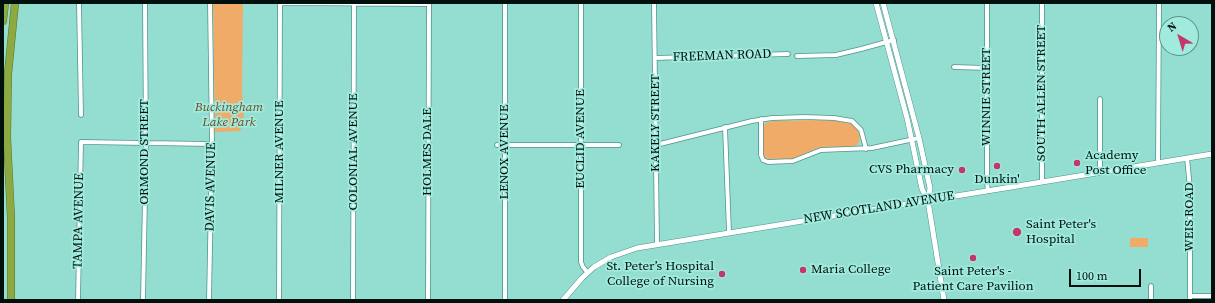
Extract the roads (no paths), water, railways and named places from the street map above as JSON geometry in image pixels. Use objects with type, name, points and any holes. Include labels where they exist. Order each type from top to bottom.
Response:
[{"type":"highway","points":[[3,21],[5,3]]},
{"type":"highway","points":[[3,120],[15,3]]},
{"type":"highway","points":[[8,71],[7,137],[11,218],[11,300]]},
{"type":"street","points":[[80,3],[81,115]]},
{"type":"street","name":"ORMOND STREET","points":[[143,300],[146,143],[145,3]]},
{"type":"street","name":"DAVIS AVENUE","points":[[210,3],[212,144],[210,300]]},
{"type":"street","name":"LENOX AVENUE","points":[[505,3],[505,300]]},
{"type":"street","name":"EUCLID AVENUE","points":[[581,3],[581,262],[588,273]]},
{"type":"street","name":"KAKELY STREET","points":[[654,3],[657,244]]},
{"type":"street","points":[[876,3],[912,140],[922,189],[928,201],[944,300]]},
{"type":"street","points":[[883,3],[919,138],[930,188],[928,201]]},
{"type":"street","name":"WINNIE STREET","points":[[987,3],[988,191]]},
{"type":"street","name":"SOUTH ALLEN STREET","points":[[1042,3],[1042,182]]},
{"type":"street","points":[[1158,163],[1159,3]]},
{"type":"street","points":[[280,4],[354,4]]},
{"type":"street","name":"MILNER AVENUE","points":[[279,300],[280,4]]},
{"type":"street","name":"HOLMES DALE","points":[[354,4],[429,4],[428,300]]},
{"type":"street","name":"COLONIAL AVENUE","points":[[353,300],[354,4]]},
{"type":"street","points":[[797,56],[836,55],[894,40]]},
{"type":"street","name":"FREEMAN ROAD","points":[[655,58],[788,54]]},
{"type":"street","points":[[954,68],[987,68]]},
{"type":"street","points":[[1100,98],[1100,173]]},
{"type":"street","points":[[656,145],[761,119],[805,117],[845,119],[854,123],[860,129],[866,148]]},
{"type":"street","points":[[761,119],[761,155],[762,159],[767,162],[792,161],[825,149],[880,147],[919,138]]},
{"type":"street","points":[[725,127],[728,232]]},
{"type":"street","name":"TAMPA AVENUE","points":[[78,300],[81,142],[146,143]]},
{"type":"street","points":[[146,143],[212,144]]},
{"type":"street","points":[[497,146],[619,145]]},
{"type":"street","name":"NEW SCOTLAND AVENUE","points":[[564,300],[588,273],[600,264],[619,253],[637,248],[1212,154]]},
{"type":"street","name":"WEIS ROAD","points":[[1187,158],[1190,188],[1190,298]]},
{"type":"street","points":[[1151,286],[1151,300]]},
{"type":"street","points":[[1190,298],[1212,296]]},
{"type":"place","name":"Academy Post Office","points":[[1077,163]]},
{"type":"place","name":"Dunkin'","points":[[997,166]]},
{"type":"place","name":"CVS Pharmacy","points":[[962,170]]},
{"type":"place","name":"Saint Peter's Hospital","points":[[1017,232]]},
{"type":"place","name":"Saint Peter's - Patient Care Pavilion","points":[[973,258]]},
{"type":"place","name":"Maria College","points":[[803,270]]},
{"type":"place","name":"St. Peter’s Hospital College of Nursing","points":[[722,274]]},
{"type":"park label","name":"Buckingham Lake Park","points":[[229,116]]}]
